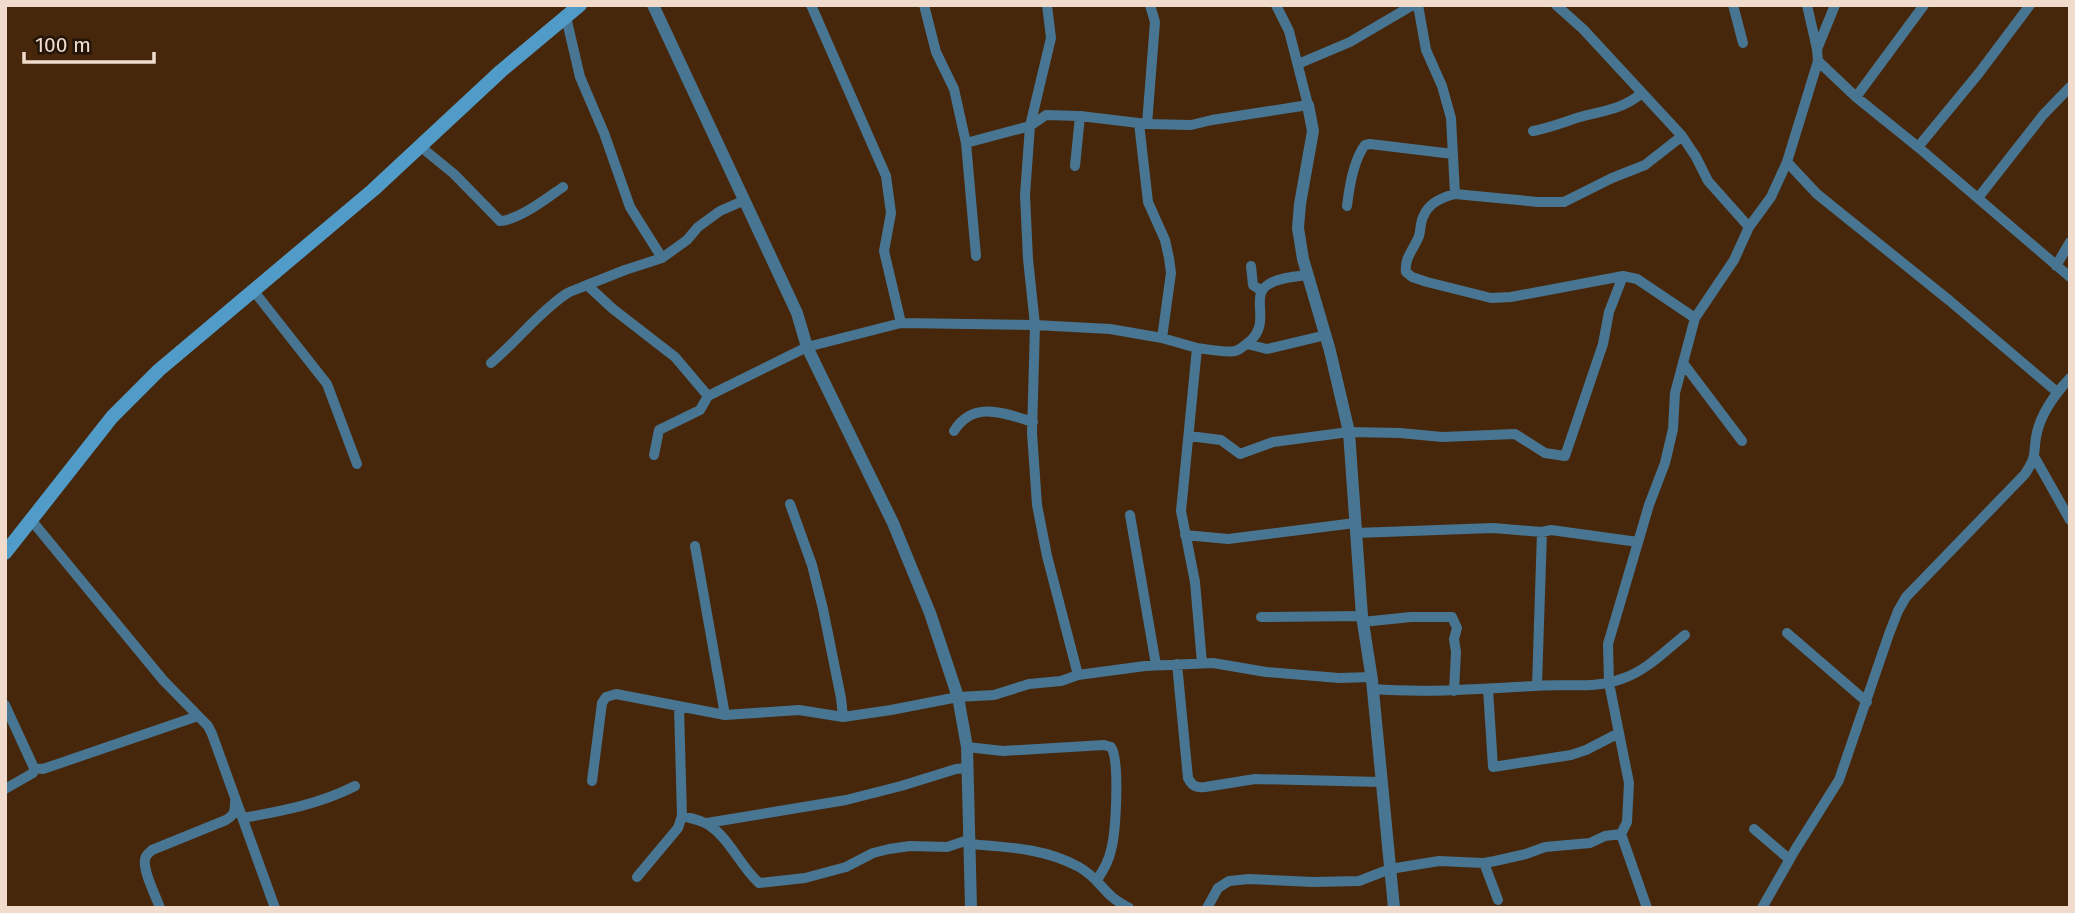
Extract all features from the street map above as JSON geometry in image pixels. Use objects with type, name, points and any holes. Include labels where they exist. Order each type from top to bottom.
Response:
[{"type":"main road","points":[[5,553],[112,418],[159,370],[373,190],[501,71],[580,5]]},
{"type":"street","points":[[653,5],[797,313],[807,347],[893,523],[930,613],[958,697],[967,747],[971,908]]},
{"type":"street","points":[[811,5],[886,176],[891,213],[884,251],[901,323]]},
{"type":"street","points":[[924,5],[936,52],[954,89],[965,143],[976,256]]},
{"type":"street","points":[[1048,5],[1051,38],[1030,126],[1025,195],[1035,325],[1033,422],[1037,505],[1047,556],[1078,675]]},
{"type":"street","points":[[1150,5],[1155,22],[1143,124],[1148,202],[1164,240],[1171,273],[1162,338]]},
{"type":"street","points":[[1276,5],[1289,31],[1313,131],[1298,228],[1307,275],[1326,335],[1349,432],[1362,619],[1372,683],[1394,908]]},
{"type":"street","points":[[1298,64],[1350,42],[1416,5],[1426,50],[1442,86],[1451,118],[1455,194]]},
{"type":"street","points":[[1556,5],[1583,29],[1682,136],[1696,156],[1708,181],[1749,227]]},
{"type":"street","points":[[1732,5],[1743,43]]},
{"type":"street","points":[[1646,907],[1621,834],[1627,822],[1629,783],[1609,683],[1608,644],[1649,505],[1665,463],[1673,429],[1675,393],[1695,318],[1734,260],[1749,227],[1771,197],[1787,162],[1818,61],[1807,5]]},
{"type":"street","points":[[1817,49],[1835,5]]},
{"type":"street","points":[[1856,96],[1924,5]]},
{"type":"street","points":[[1918,147],[2031,5]]},
{"type":"street","points":[[566,17],[580,77],[604,132],[630,207],[662,258]]},
{"type":"street","points":[[1818,61],[2070,277]]},
{"type":"street","points":[[1978,198],[2043,115],[2070,87]]},
{"type":"street","points":[[1533,131],[1555,127],[1625,105],[1642,94]]},
{"type":"street","points":[[965,143],[1030,126],[1046,115],[1080,116],[1143,124],[1191,125],[1308,104]]},
{"type":"street","points":[[1075,166],[1080,116]]},
{"type":"street","points":[[1682,136],[1646,165],[1612,178],[1564,202],[1455,194],[1443,197],[1424,214],[1419,236],[1405,264],[1406,272],[1412,277],[1491,298],[1511,297],[1623,276],[1637,279],[1695,318]]},
{"type":"street","points":[[1347,206],[1349,188],[1364,145],[1453,154]]},
{"type":"street","points":[[421,147],[454,174],[500,221],[539,203],[562,187]]},
{"type":"street","points":[[1787,162],[1817,194],[2057,392]]},
{"type":"street","points":[[491,363],[530,324],[568,292],[662,258],[720,211],[745,200]]},
{"type":"street","points":[[2056,266],[2070,242]]},
{"type":"street","points":[[1251,266],[1253,285],[1262,291]]},
{"type":"street","points":[[654,455],[659,430],[700,410],[708,396],[807,347],[901,323],[1110,329],[1162,338],[1197,348],[1236,351],[1259,331],[1262,319],[1259,301],[1262,291],[1269,284],[1280,280],[1307,275]]},
{"type":"street","points":[[1189,436],[1221,439],[1240,454],[1273,442],[1349,432],[1442,437],[1515,434],[1545,453],[1565,456],[1603,344],[1609,312],[1623,276]]},
{"type":"street","points":[[587,285],[613,309],[676,357],[708,396]]},
{"type":"street","points":[[253,290],[327,384],[357,464]]},
{"type":"street","points":[[1259,331],[1267,349]]},
{"type":"street","points":[[1247,344],[1267,349],[1326,335]]},
{"type":"street","points":[[1197,348],[1181,511],[1195,582],[1202,663]]},
{"type":"street","points":[[1683,363],[1742,441]]},
{"type":"street","points":[[1762,908],[1789,859],[1839,780],[1889,634],[1906,597],[2025,474],[2035,458],[2036,436],[2043,415],[2057,392],[2070,379]]},
{"type":"street","points":[[954,431],[960,421],[972,413],[1000,412],[1033,422]]},
{"type":"street","points":[[2035,458],[2070,520]]},
{"type":"street","points":[[790,504],[812,565],[823,608],[843,717]]},
{"type":"street","points":[[1130,515],[1156,665]]},
{"type":"street","points":[[32,521],[163,680],[212,734],[275,908]]},
{"type":"street","points":[[1185,536],[1228,539],[1356,528],[1493,528],[1542,532],[1551,530],[1638,542]]},
{"type":"street","points":[[1536,685],[1542,532]]},
{"type":"street","points":[[695,546],[725,715]]},
{"type":"street","points":[[1261,617],[1452,617],[1457,628],[1454,639],[1454,691]]},
{"type":"street","points":[[1787,633],[1867,702]]},
{"type":"street","points":[[592,781],[602,703],[607,697],[616,694],[725,715],[799,710],[843,717],[958,697],[994,695],[1030,684],[1061,681],[1078,675],[1156,665],[1202,663],[1454,691],[1536,685],[1578,687],[1625,678],[1641,670],[1685,635]]},
{"type":"street","points":[[1177,664],[1188,778],[1192,785],[1198,788],[1255,779],[1381,782]]},
{"type":"street","points":[[1488,689],[1493,767],[1571,755],[1619,733]]},
{"type":"street","points":[[5,705],[34,768],[33,774],[5,789]]},
{"type":"street","points":[[637,877],[678,828],[682,816],[679,707]]},
{"type":"street","points":[[34,768],[43,769],[198,716]]},
{"type":"street","points":[[967,747],[1003,751],[1104,745],[1111,747],[1116,756],[1116,813],[1112,850],[1097,880]]},
{"type":"street","points":[[707,823],[846,800],[967,768]]},
{"type":"street","points":[[243,818],[288,810],[337,795],[355,786]]},
{"type":"street","points":[[160,908],[147,872],[147,854],[233,816],[235,802]]},
{"type":"street","points":[[682,816],[707,823],[720,834],[759,883],[805,878],[846,867],[873,853],[889,849],[910,846],[947,847],[968,842],[1025,849],[1055,856],[1080,867],[1097,880],[1111,897],[1129,908]]},
{"type":"street","points":[[1754,829],[1789,859]]},
{"type":"street","points":[[1207,908],[1218,888],[1229,881],[1359,881],[1391,869],[1439,861],[1484,863],[1545,847],[1590,843],[1605,836],[1621,834]]},
{"type":"street","points":[[1484,863],[1498,900]]}]
